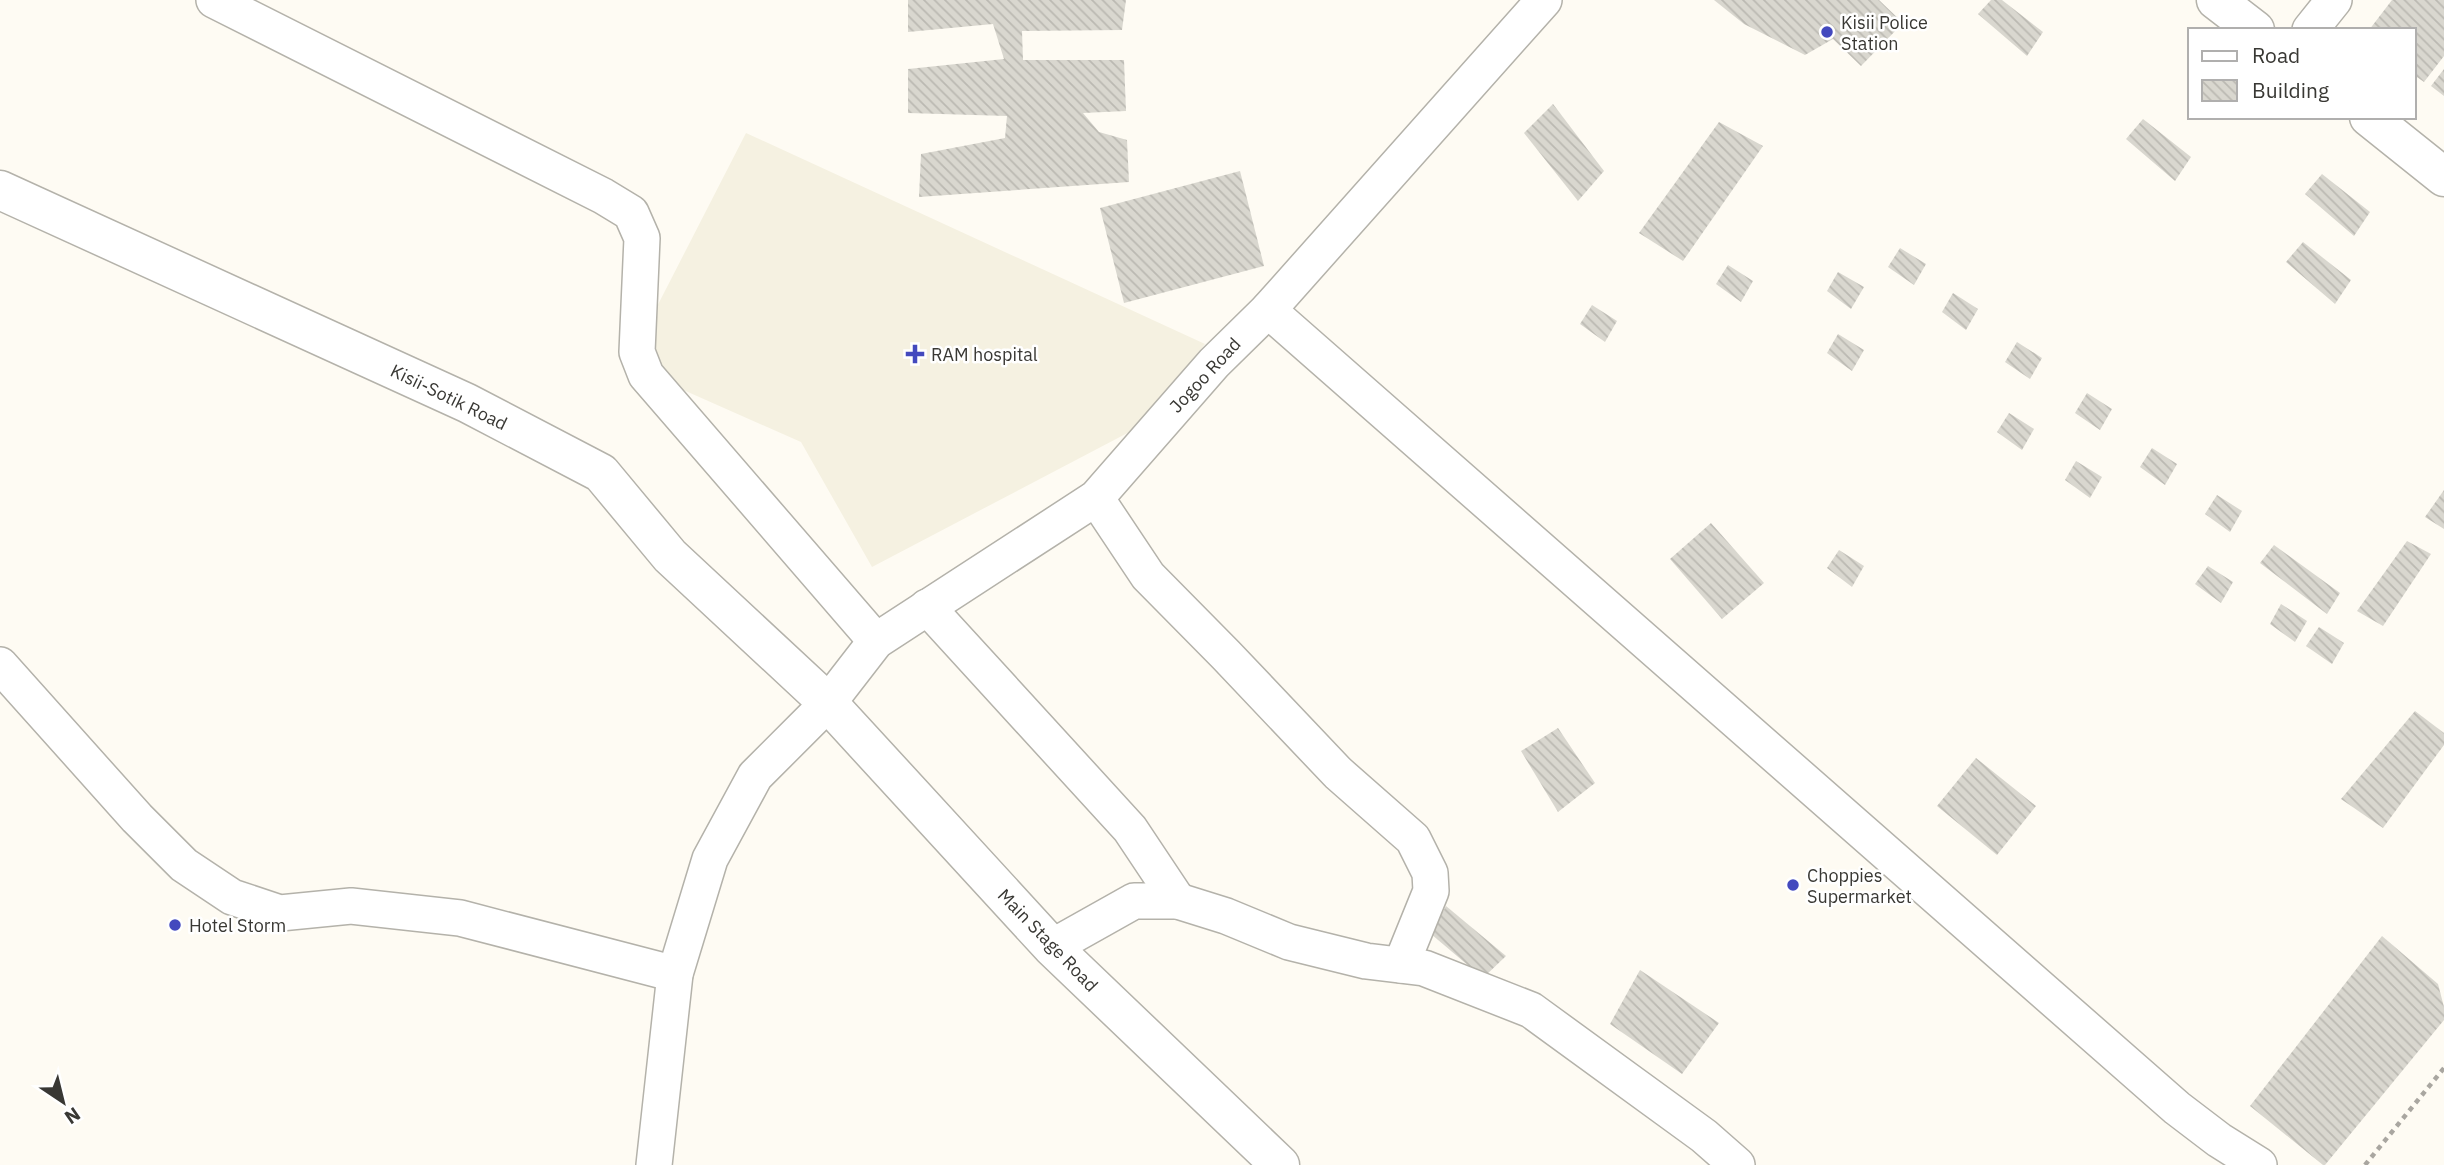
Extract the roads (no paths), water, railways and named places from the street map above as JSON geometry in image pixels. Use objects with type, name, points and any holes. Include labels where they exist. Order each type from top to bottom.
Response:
[{"type":"street","points":[[214,0],[603,196],[631,213],[642,237],[637,352],[646,375],[876,640]]},
{"type":"street","name":"Jogoo Road","points":[[654,1165],[675,974],[710,859],[754,776],[828,703],[876,640],[1096,498],[1214,363],[1268,310],[1544,0]]},
{"type":"street","points":[[2312,28],[2334,0]]},
{"type":"street","points":[[2371,119],[2444,177]]},
{"type":"street","name":"Kisii-Sotik Road","points":[[0,190],[467,403],[601,473],[670,556],[828,703]]},
{"type":"street","points":[[1268,310],[2177,1108],[2211,1152],[2259,1165]]},
{"type":"street","points":[[1096,498],[1148,576],[1338,773],[1413,839],[1430,873],[1431,891],[1401,965]]},
{"type":"street","points":[[927,607],[1130,829],[1178,901]]},
{"type":"street","points":[[0,665],[137,818],[184,865],[232,897],[280,913],[351,906],[460,918],[675,974]]},
{"type":"street","name":"Main Stage Road","points":[[828,703],[1052,947],[1280,1165]]},
{"type":"street","points":[[1052,947],[1134,901],[1178,901],[1226,916],[1289,942],[1366,961],[1424,968],[1531,1010],[1704,1136],[1737,1165]]},
{"type":"place","name":"Kisii Police Station","points":[[1827,32]]},
{"type":"place","name":"RAM hospital","points":[[915,354]]},
{"type":"place","name":"Choppies Supermarket","points":[[1793,885]]},
{"type":"place","name":"Hotel Storm","points":[[175,925]]}]
